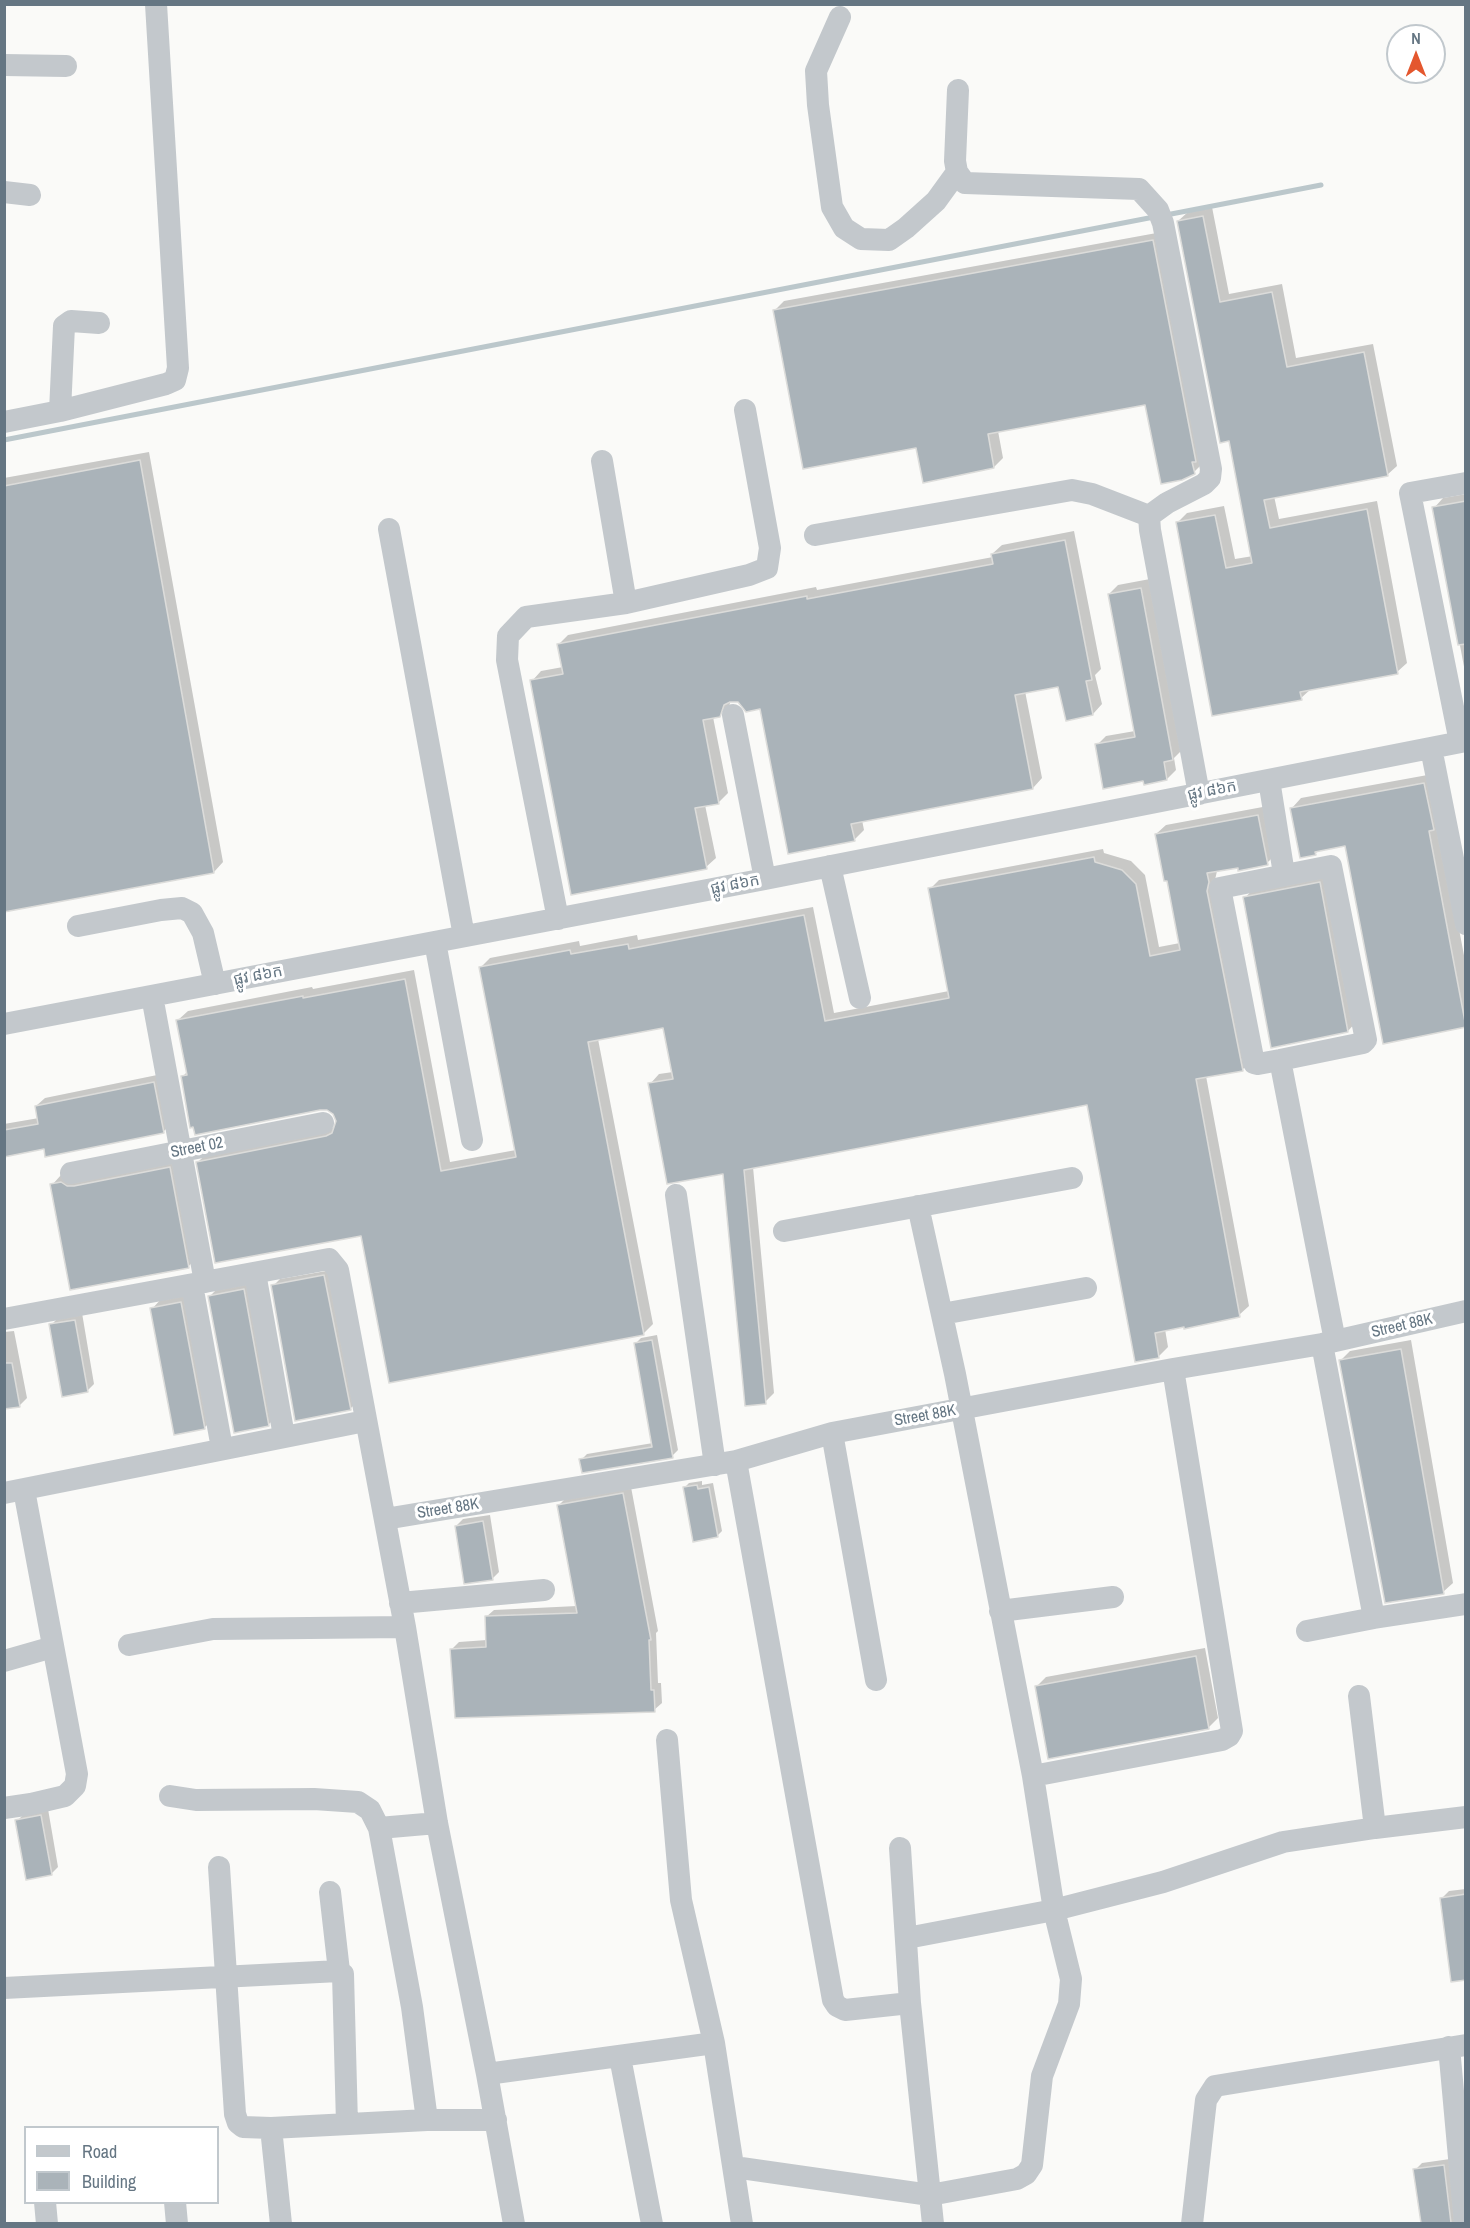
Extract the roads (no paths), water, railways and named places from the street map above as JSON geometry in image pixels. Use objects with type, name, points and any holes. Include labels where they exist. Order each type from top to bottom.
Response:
[{"type":"street","points":[[4,422],[60,411],[175,380],[178,368],[156,4]]},
{"type":"street","points":[[840,17],[816,71],[818,105],[832,207],[844,228],[861,239],[889,240],[936,201],[957,172],[958,90]]},
{"type":"street","points":[[4,65],[66,66]]},
{"type":"street","points":[[957,172],[965,183],[1139,189],[1160,217],[1210,478],[1204,484],[1167,503],[1149,516]]},
{"type":"street","points":[[4,192],[30,195]]},
{"type":"street","points":[[60,411],[64,326],[71,321],[99,323]]},
{"type":"street","points":[[558,919],[507,660],[507,636],[526,617],[626,603],[749,575],[767,567],[770,548],[745,410]]},
{"type":"street","points":[[602,461],[626,603]]},
{"type":"street","points":[[1463,742],[1459,694],[1410,493],[1466,483]]},
{"type":"street","points":[[815,535],[1072,490],[1092,494],[1149,516]]},
{"type":"street","points":[[1149,516],[1149,530],[1199,794]]},
{"type":"street","points":[[388,529],[464,936]]},
{"type":"street","points":[[733,715],[765,879]]},
{"type":"street","name":"ផ្លូវ ៨៦ក","points":[[4,1024],[765,879],[1463,742]]},
{"type":"street","points":[[1431,748],[1466,924]]},
{"type":"street","points":[[1269,780],[1284,874]]},
{"type":"street","points":[[830,866],[860,998]]},
{"type":"street","points":[[1328,866],[1332,868],[1366,1040],[1363,1043],[1280,1060],[1254,1063],[1220,891],[1223,886],[1328,866]]},
{"type":"street","points":[[78,926],[182,908],[192,913],[204,933],[215,984]]},
{"type":"street","points":[[435,942],[472,1140]]},
{"type":"street","points":[[152,996],[180,1151],[222,1448]]},
{"type":"street","points":[[1280,1060],[1374,1618]]},
{"type":"street","name":"Street 02","points":[[71,1173],[323,1123]]},
{"type":"street","points":[[784,1231],[1072,1178]]},
{"type":"street","points":[[676,1195],[725,1463],[833,2000],[837,2006],[845,2010],[910,2003]]},
{"type":"street","points":[[734,2167],[930,2194],[1017,2180],[1026,2174],[1032,2165],[1042,2076],[1069,2004],[1071,1979],[1054,1910],[1033,1776],[942,1314],[918,1206]]},
{"type":"street","points":[[4,1320],[329,1259],[338,1270],[405,1627],[437,1823],[514,2223]]},
{"type":"street","points":[[255,1273],[285,1436]]},
{"type":"street","points":[[942,1314],[1086,1287]]},
{"type":"street","name":"Street 88K","points":[[385,1519],[725,1463],[832,1433],[1328,1342],[1466,1311]]},
{"type":"street","points":[[1033,1776],[1222,1740],[1232,1731],[1173,1369]]},
{"type":"street","points":[[4,1808],[65,1796],[75,1786],[77,1774],[53,1647],[14,1491],[365,1421]]},
{"type":"street","points":[[832,1433],[876,1680]]},
{"type":"street","points":[[400,1603],[544,1590]]},
{"type":"street","points":[[1000,1611],[1113,1597]]},
{"type":"street","points":[[1307,1631],[1466,1604]]},
{"type":"street","points":[[129,1645],[213,1629],[405,1627]]},
{"type":"street","points":[[4,1661],[53,1647]]},
{"type":"street","points":[[1359,1696],[1375,1827]]},
{"type":"street","points":[[667,1740],[681,1900],[714,2043],[742,2223]]},
{"type":"street","points":[[170,1796],[196,1800],[314,1799],[358,1802],[370,1810],[380,1828],[412,2007],[427,2120]]},
{"type":"street","points":[[907,1938],[1054,1910],[1163,1882],[1283,1842],[1375,1827],[1466,1817]]},
{"type":"street","points":[[380,1828],[437,1823]]},
{"type":"street","points":[[900,1848],[910,2003],[933,2223]]},
{"type":"street","points":[[219,1867],[235,2114],[238,2124],[243,2127],[272,2128],[427,2120],[496,2120]]},
{"type":"street","points":[[330,1892],[339,1971],[343,1974],[347,2124]]},
{"type":"street","points":[[4,1988],[339,1971]]},
{"type":"street","points":[[487,2074],[714,2043]]},
{"type":"street","points":[[1192,2223],[1206,2100],[1215,2086],[1457,2046],[1465,2223]]},
{"type":"street","points":[[620,2057],[652,2223]]},
{"type":"street","points":[[272,2128],[281,2223]]},
{"type":"street","points":[[45,2204],[47,2223]]},
{"type":"street","points":[[175,2204],[177,2223]]},
{"type":"waterway","points":[[1166,215],[1321,185]]},
{"type":"waterway","points":[[4,440],[1154,217]]}]
